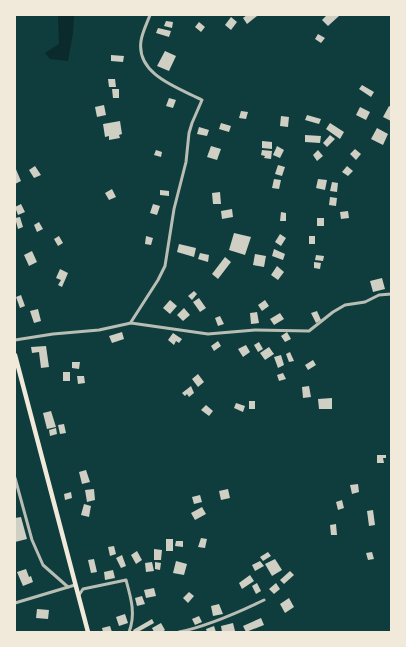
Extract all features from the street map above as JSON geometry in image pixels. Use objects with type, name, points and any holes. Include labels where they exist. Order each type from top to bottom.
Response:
[{"type":"main road","points":[[15,355],[88,632]]},
{"type":"street","points":[[131,323],[165,266],[174,209],[186,162],[189,133],[202,100],[167,84],[146,65],[141,53],[140,43],[150,15]]},
{"type":"street","points":[[15,340],[52,334],[99,330],[131,323],[208,334],[255,330],[308,331],[332,312],[345,305],[365,302],[379,294],[391,294]]},
{"type":"street","points":[[15,478],[32,540],[43,565],[50,573],[68,586]]},
{"type":"street","points":[[78,596],[83,589],[126,580],[133,609],[133,617],[128,632]]},
{"type":"street","points":[[15,603],[75,585]]},
{"type":"street","points":[[179,632],[193,629],[239,612],[264,600]]},
{"type":"water","points":[[58,15],[74,15],[68,61],[50,59],[45,53],[59,44]]},
{"type":"building","points":[[247,15],[257,16],[247,24],[243,18]]},
{"type":"building","points":[[327,15],[339,16],[328,26],[322,20]]},
{"type":"building","points":[[231,17],[237,22],[231,30],[225,25]]},
{"type":"building","points":[[166,21],[173,22],[172,28],[164,26]]},
{"type":"building","points":[[199,22],[205,27],[201,32],[195,27]]},
{"type":"building","points":[[158,28],[171,31],[169,37],[156,33]]},
{"type":"building","points":[[318,34],[325,38],[321,43],[315,39]]},
{"type":"building","points":[[165,51],[176,56],[169,71],[157,66]]},
{"type":"building","points":[[111,55],[124,56],[123,62],[111,61]]},
{"type":"building","points":[[108,79],[115,79],[116,87],[109,87]]},
{"type":"building","points":[[362,85],[374,92],[371,97],[359,89]]},
{"type":"building","points":[[112,89],[119,89],[119,98],[113,98]]},
{"type":"building","points":[[169,98],[176,100],[173,108],[166,106]]},
{"type":"building","points":[[104,105],[106,115],[97,117],[95,107]]},
{"type":"building","points":[[389,106],[391,107],[391,121],[383,117]]},
{"type":"building","points":[[360,107],[370,112],[366,120],[356,115]]},
{"type":"building","points":[[241,111],[248,112],[246,119],[239,118]]},
{"type":"building","points":[[307,115],[321,119],[319,124],[305,120]]},
{"type":"building","points":[[281,116],[289,117],[288,127],[280,126]]},
{"type":"building","points":[[120,121],[122,134],[119,135],[120,138],[109,140],[109,136],[105,137],[103,124]]},
{"type":"building","points":[[221,123],[231,126],[229,132],[219,129]]},
{"type":"building","points":[[330,123],[344,132],[340,139],[326,129]]},
{"type":"building","points":[[199,127],[209,130],[207,136],[197,134]]},
{"type":"building","points":[[377,128],[388,134],[383,145],[371,139]]},
{"type":"building","points":[[305,135],[321,136],[320,143],[305,142]]},
{"type":"building","points":[[330,135],[335,139],[327,147],[323,143]]},
{"type":"building","points":[[262,141],[272,142],[272,149],[262,148]]},
{"type":"building","points":[[211,146],[221,149],[217,160],[207,157]]},
{"type":"building","points":[[277,146],[284,150],[280,158],[273,155]]},
{"type":"building","points":[[355,149],[361,154],[356,160],[350,154]]},
{"type":"building","points":[[156,150],[162,152],[161,157],[154,155]]},
{"type":"building","points":[[262,150],[272,151],[271,159],[264,158],[265,156],[261,155]]},
{"type":"building","points":[[318,150],[323,156],[317,161],[313,155]]},
{"type":"building","points":[[278,165],[285,167],[282,176],[275,174]]},
{"type":"building","points":[[35,166],[41,175],[34,178],[29,170]]},
{"type":"building","points":[[347,166],[353,171],[348,176],[342,172]]},
{"type":"building","points":[[15,167],[21,181],[15,184]]},
{"type":"building","points":[[274,179],[281,180],[279,189],[272,188]]},
{"type":"building","points":[[318,179],[327,180],[325,190],[316,188]]},
{"type":"building","points":[[332,182],[338,183],[337,192],[330,191]]},
{"type":"building","points":[[112,189],[116,197],[109,200],[105,193]]},
{"type":"building","points":[[160,190],[169,191],[169,196],[160,195]]},
{"type":"building","points":[[220,192],[221,204],[213,204],[212,193]]},
{"type":"building","points":[[330,197],[337,198],[336,206],[329,205]]},
{"type":"building","points":[[21,204],[25,212],[18,215],[15,207]]},
{"type":"building","points":[[153,204],[160,206],[157,215],[150,213]]},
{"type":"building","points":[[232,209],[233,217],[222,219],[221,211]]},
{"type":"building","points":[[348,211],[349,218],[341,219],[340,212]]},
{"type":"building","points":[[281,212],[286,213],[286,221],[280,221]]},
{"type":"building","points":[[20,217],[23,227],[18,229],[15,218]]},
{"type":"building","points":[[317,218],[324,218],[324,226],[317,226]]},
{"type":"building","points":[[39,222],[43,229],[37,232],[34,225]]},
{"type":"building","points":[[234,233],[251,237],[245,255],[229,250]]},
{"type":"building","points":[[280,234],[286,238],[281,246],[275,242]]},
{"type":"building","points":[[59,236],[63,243],[58,246],[54,239]]},
{"type":"building","points":[[146,236],[153,238],[151,245],[145,244]]},
{"type":"building","points":[[309,236],[315,236],[315,244],[309,244]]},
{"type":"building","points":[[179,244],[196,248],[194,257],[177,252]]},
{"type":"building","points":[[274,249],[285,254],[283,260],[272,256]]},
{"type":"building","points":[[32,251],[37,262],[29,266],[24,255]]},
{"type":"building","points":[[200,253],[209,255],[208,262],[198,259]]},
{"type":"building","points":[[255,254],[266,256],[264,267],[253,265]]},
{"type":"building","points":[[316,255],[324,256],[323,261],[315,260]]},
{"type":"building","points":[[225,257],[231,262],[218,279],[212,274]]},
{"type":"building","points":[[314,262],[321,263],[320,269],[314,268]]},
{"type":"building","points":[[277,266],[284,272],[278,280],[271,275]]},
{"type":"building","points":[[60,269],[68,273],[62,287],[58,285],[61,280],[56,278]]},
{"type":"building","points":[[382,278],[385,289],[373,292],[370,281]]},
{"type":"building","points":[[194,291],[197,294],[192,300],[188,296]]},
{"type":"building","points":[[21,295],[25,306],[20,308],[16,297]]},
{"type":"building","points":[[199,298],[206,308],[200,312],[193,302]]},
{"type":"building","points":[[170,300],[177,306],[170,314],[163,308]]},
{"type":"building","points":[[265,300],[269,306],[262,311],[258,305]]},
{"type":"building","points":[[184,308],[190,315],[183,321],[177,315]]},
{"type":"building","points":[[38,309],[41,321],[34,323],[30,311]]},
{"type":"building","points":[[317,311],[321,320],[316,323],[311,313]]},
{"type":"building","points":[[257,312],[259,323],[251,324],[250,313]]},
{"type":"building","points":[[280,313],[284,319],[274,325],[270,319]]},
{"type":"building","points":[[220,316],[224,324],[218,326],[215,318]]},
{"type":"building","points":[[122,332],[124,339],[112,343],[109,336]]},
{"type":"building","points":[[287,332],[291,339],[285,342],[281,336]]},
{"type":"building","points":[[173,333],[182,339],[179,343],[176,341],[174,345],[168,340]]},
{"type":"building","points":[[218,341],[221,346],[214,351],[211,346]]},
{"type":"building","points":[[259,342],[263,349],[258,352],[254,345]]},
{"type":"building","points":[[246,345],[250,352],[243,357],[238,349]]},
{"type":"building","points":[[46,346],[49,367],[41,368],[39,352],[32,353],[31,347]]},
{"type":"building","points":[[269,347],[274,354],[265,360],[260,353]]},
{"type":"building","points":[[290,352],[294,361],[289,362],[286,354]]},
{"type":"building","points":[[281,355],[284,365],[278,368],[274,357]]},
{"type":"building","points":[[313,360],[316,365],[308,370],[305,365]]},
{"type":"building","points":[[72,362],[80,362],[79,369],[72,368]]},
{"type":"building","points":[[63,372],[70,372],[70,381],[63,381]]},
{"type":"building","points":[[283,373],[286,379],[279,381],[277,375]]},
{"type":"building","points":[[198,374],[204,382],[198,387],[192,379]]},
{"type":"building","points":[[77,376],[84,376],[85,383],[78,384]]},
{"type":"building","points":[[191,386],[194,393],[189,397],[187,394],[185,396],[182,393]]},
{"type":"building","points":[[309,386],[311,397],[303,398],[302,387]]},
{"type":"building","points":[[332,398],[332,409],[319,409],[318,399]]},
{"type":"building","points":[[249,401],[255,401],[255,409],[249,409]]},
{"type":"building","points":[[236,403],[245,406],[243,412],[234,408]]},
{"type":"building","points":[[206,405],[213,411],[209,416],[201,410]]},
{"type":"building","points":[[51,411],[56,427],[47,429],[43,413]]},
{"type":"building","points":[[64,424],[66,433],[60,434],[58,425]]},
{"type":"building","points":[[56,428],[57,434],[50,436],[49,430]]},
{"type":"building","points":[[377,455],[386,455],[386,458],[383,458],[384,463],[377,463]]},
{"type":"building","points":[[86,470],[90,482],[82,484],[79,472]]},
{"type":"building","points":[[358,484],[359,492],[352,494],[350,485]]},
{"type":"building","points":[[94,489],[95,500],[87,502],[85,490]]},
{"type":"building","points":[[228,489],[230,498],[221,500],[219,491]]},
{"type":"building","points":[[71,492],[72,498],[65,500],[64,494]]},
{"type":"building","points":[[200,495],[202,502],[194,504],[192,497]]},
{"type":"building","points":[[342,500],[344,508],[338,510],[336,502]]},
{"type":"building","points":[[84,504],[91,506],[89,517],[81,515]]},
{"type":"building","points":[[202,507],[206,514],[195,520],[191,513]]},
{"type":"building","points":[[373,510],[375,525],[369,526],[367,511]]},
{"type":"building","points":[[21,517],[27,539],[15,542],[15,518]]},
{"type":"building","points":[[336,524],[337,535],[331,535],[330,525]]},
{"type":"building","points":[[201,538],[207,539],[205,548],[198,547]]},
{"type":"building","points":[[166,539],[173,539],[173,551],[166,551]]},
{"type":"building","points":[[176,541],[183,541],[183,547],[175,546]]},
{"type":"building","points":[[114,546],[116,554],[110,556],[108,547]]},
{"type":"building","points":[[154,549],[162,550],[161,560],[154,560]]},
{"type":"building","points":[[137,551],[142,560],[136,564],[131,555]]},
{"type":"building","points":[[268,552],[271,556],[263,561],[260,557]]},
{"type":"building","points":[[372,552],[374,559],[368,560],[366,553]]},
{"type":"building","points":[[122,555],[126,566],[121,568],[116,558]]},
{"type":"building","points":[[94,559],[97,572],[91,573],[88,560]]},
{"type":"building","points":[[275,559],[282,570],[272,576],[265,564]]},
{"type":"building","points":[[176,561],[187,564],[184,575],[173,573]]},
{"type":"building","points":[[260,561],[264,566],[255,571],[252,565]]},
{"type":"building","points":[[152,562],[154,571],[146,572],[145,563]]},
{"type":"building","points":[[155,562],[161,563],[160,570],[155,569]]},
{"type":"building","points":[[26,569],[33,582],[23,586],[17,572]]},
{"type":"building","points":[[113,570],[115,578],[105,580],[104,572]]},
{"type":"building","points":[[290,571],[294,575],[284,584],[280,580]]},
{"type":"building","points":[[250,575],[254,581],[242,589],[239,583]]},
{"type":"building","points":[[257,583],[261,591],[256,594],[252,586]]},
{"type":"building","points":[[276,583],[280,589],[274,594],[269,589]]},
{"type":"building","points":[[154,588],[156,596],[146,598],[144,590]]},
{"type":"building","points":[[189,592],[194,596],[188,603],[183,598]]},
{"type":"building","points":[[142,596],[145,604],[137,606],[135,598]]},
{"type":"building","points":[[289,598],[294,607],[285,613],[280,604]]},
{"type":"building","points":[[219,604],[223,614],[213,616],[211,606]]},
{"type":"building","points":[[37,609],[49,610],[48,619],[36,618]]},
{"type":"building","points":[[125,614],[128,623],[119,626],[116,617]]},
{"type":"building","points":[[199,616],[202,622],[195,625],[192,619]]},
{"type":"building","points":[[261,618],[264,625],[246,632],[243,626]]},
{"type":"building","points":[[152,619],[154,623],[138,632],[134,632],[133,630]]},
{"type":"building","points":[[161,623],[165,630],[154,632],[152,628]]},
{"type":"building","points":[[233,623],[235,631],[222,632],[221,626]]},
{"type":"building","points":[[110,626],[112,632],[103,632],[102,628]]},
{"type":"building","points":[[214,626],[216,632],[207,632],[206,629]]}]
